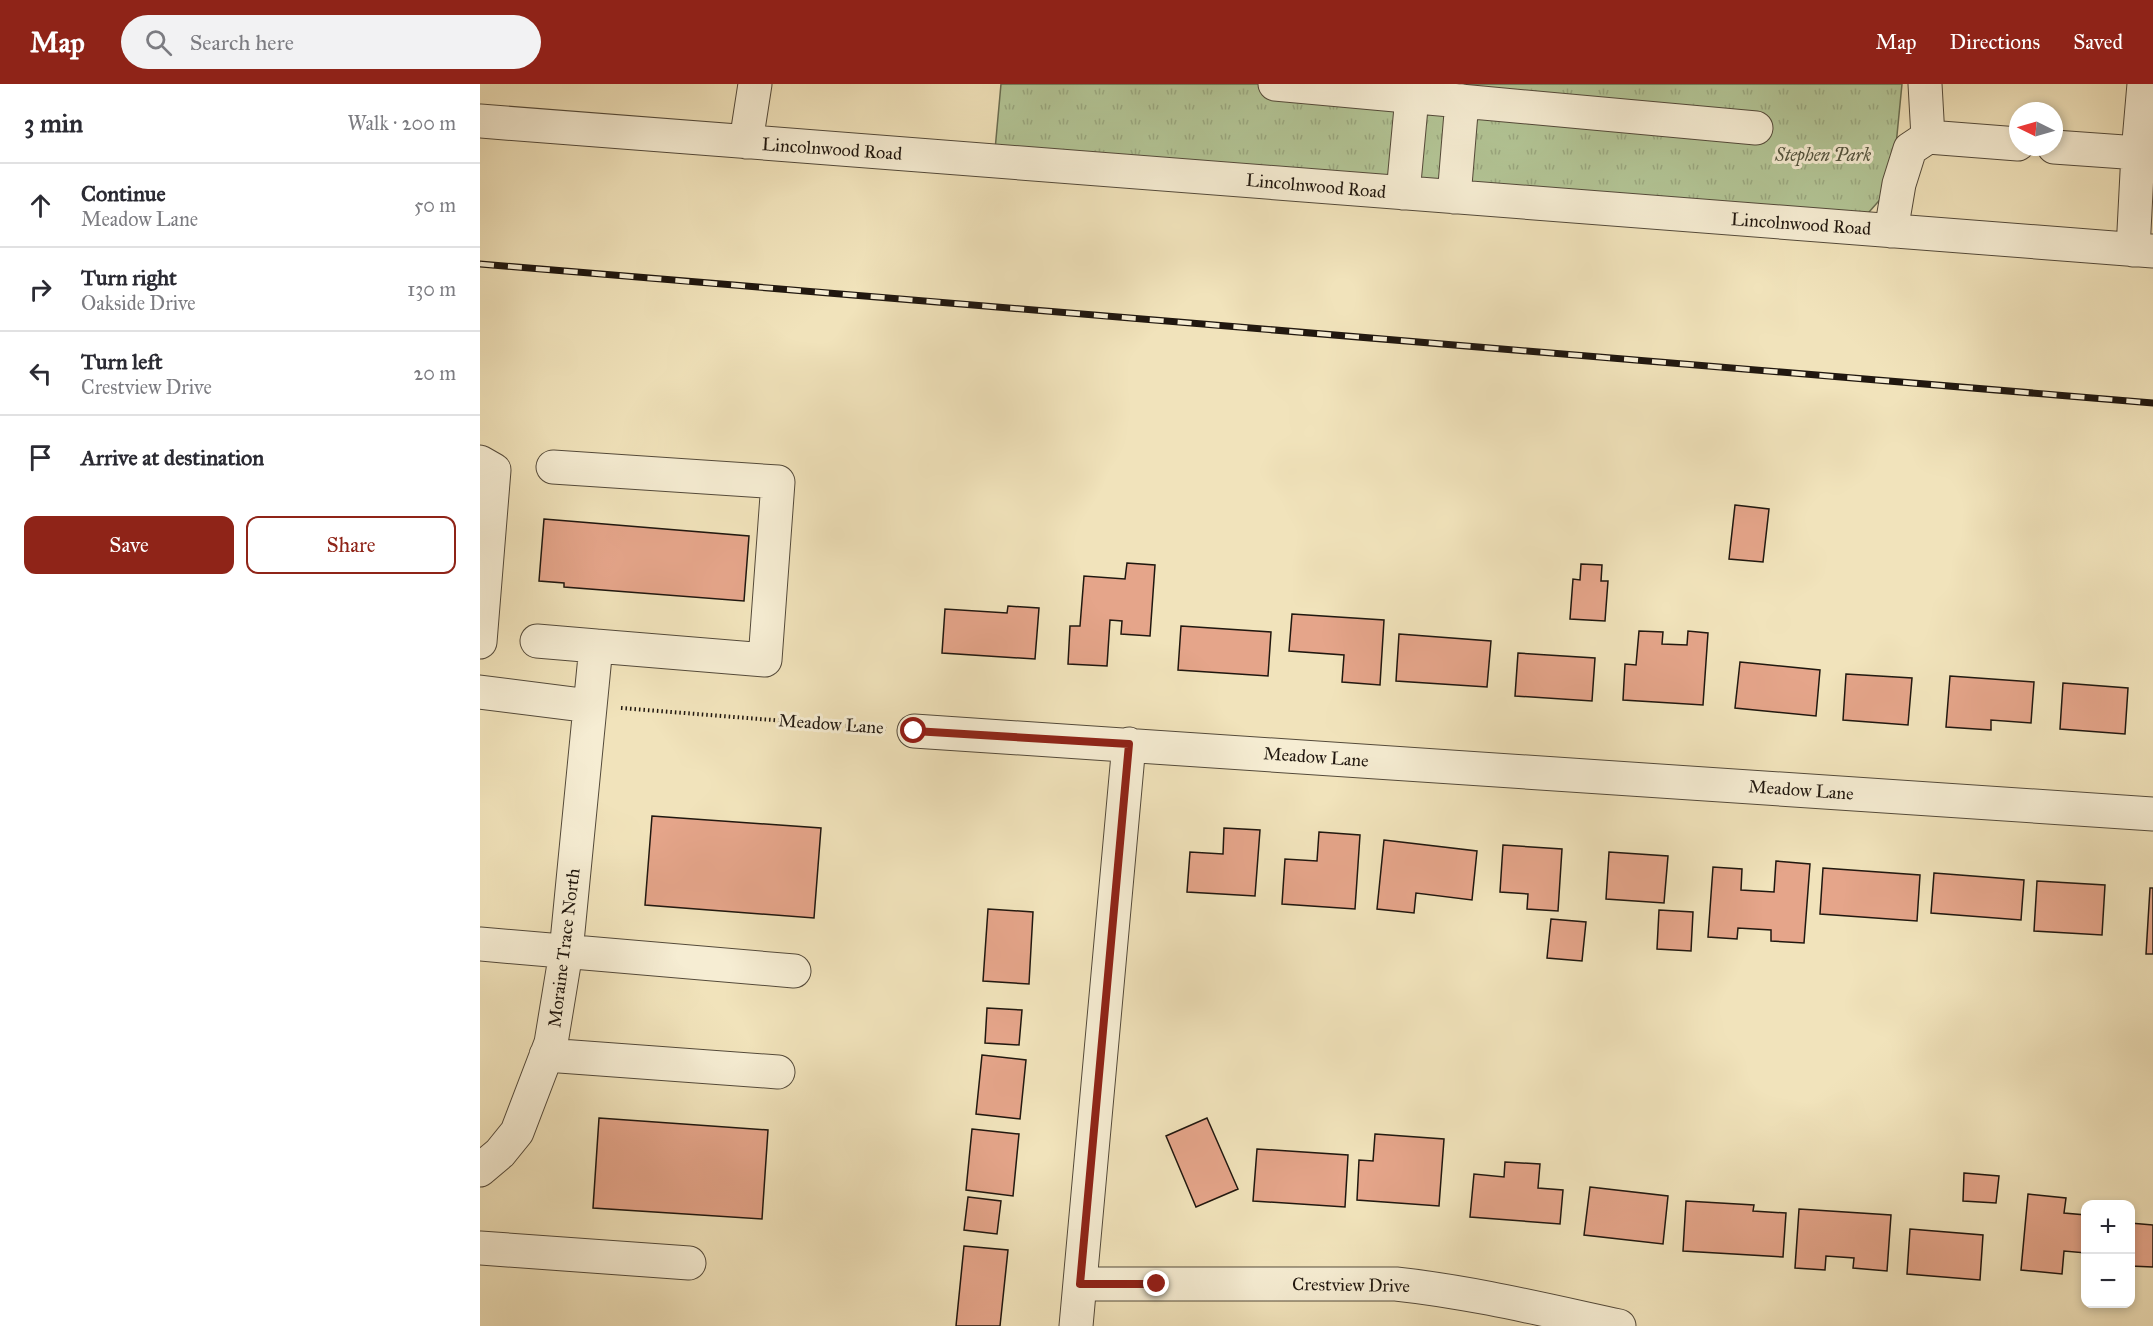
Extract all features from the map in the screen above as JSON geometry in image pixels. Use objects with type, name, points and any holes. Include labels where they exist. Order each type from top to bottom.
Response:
[{"type":"street","points":[[746,142],[755,84]]},
{"type":"street","points":[[1275,84],[1756,128]]},
{"type":"street","points":[[1924,84],[1928,137]]},
{"type":"street","points":[[2143,250],[2144,84]]},
{"type":"street","points":[[1403,193],[1412,97]]},
{"type":"street","points":[[1454,197],[1462,101]]},
{"type":"street","name":"Lincolnwood Road","points":[[480,121],[2143,250]]},
{"type":"street","points":[[1892,231],[1899,184],[1910,149],[1928,137],[2009,143]]},
{"type":"street","points":[[2063,148],[2145,154]]},
{"type":"street","points":[[480,462],[494,470],[480,642]]},
{"type":"street","points":[[537,641],[765,660],[778,482],[553,467]]},
{"type":"street","name":"Moraine Trace North","points":[[486,1157],[517,1132],[551,1043],[566,952],[596,645]]},
{"type":"street","points":[[480,692],[590,706]]},
{"type":"street","name":"Meadow Lane","points":[[914,731],[2153,814]]},
{"type":"street","points":[[1076,1326],[1129,744]]},
{"type":"street","points":[[480,944],[794,971]]},
{"type":"street","points":[[546,1055],[778,1072]]},
{"type":"street","points":[[480,1248],[688,1263]]},
{"type":"street","name":"Crestview Drive","points":[[1080,1284],[1396,1284],[1485,1297],[1618,1326]]},
{"type":"path","name":"Meadow Lane","points":[[590,706],[914,731]]},
{"type":"green space","name":"Stephen Park","points":[[1001,84],[1902,84],[1892,186],[1855,228],[994,161]]},
{"type":"building","points":[[1735,505],[1769,509],[1763,562],[1729,559]]},
{"type":"building","points":[[544,519],[749,536],[744,601],[564,587],[564,583],[539,581]]},
{"type":"building","points":[[1127,563],[1155,565],[1150,636],[1121,634],[1122,621],[1110,620],[1107,666],[1068,664],[1070,626],[1080,626],[1084,576],[1125,579]]},
{"type":"building","points":[[1581,564],[1602,565],[1601,581],[1608,581],[1605,621],[1570,619],[1573,579],[1580,580]]},
{"type":"building","points":[[1008,606],[1039,608],[1035,659],[942,653],[945,609],[1007,613]]},
{"type":"building","points":[[1292,614],[1384,620],[1380,685],[1342,682],[1344,655],[1289,651]]},
{"type":"building","points":[[1181,626],[1271,632],[1268,676],[1178,670]]},
{"type":"building","points":[[1639,631],[1663,632],[1662,644],[1687,645],[1688,631],[1708,633],[1703,705],[1623,700],[1625,664],[1636,665]]},
{"type":"building","points":[[1399,634],[1491,641],[1487,687],[1396,681]]},
{"type":"building","points":[[1518,653],[1595,658],[1592,701],[1515,696]]},
{"type":"building","points":[[1740,662],[1820,670],[1816,716],[1735,708]]},
{"type":"building","points":[[1846,674],[1912,678],[1908,725],[1843,720]]},
{"type":"building","points":[[1950,676],[2034,682],[2031,723],[1991,720],[1991,730],[1946,727]]},
{"type":"building","points":[[2063,683],[2128,688],[2125,734],[2060,729]]},
{"type":"building","points":[[652,816],[821,828],[814,918],[645,905]]},
{"type":"building","points":[[1224,828],[1260,830],[1255,896],[1187,892],[1190,852],[1223,854]]},
{"type":"building","points":[[1319,832],[1360,835],[1355,909],[1282,904],[1285,859],[1317,861]]},
{"type":"building","points":[[1384,840],[1477,851],[1472,900],[1416,893],[1414,913],[1377,909]]},
{"type":"building","points":[[1503,845],[1562,849],[1558,911],[1527,909],[1528,894],[1500,892]]},
{"type":"building","points":[[1609,852],[1668,856],[1664,903],[1606,899]]},
{"type":"building","points":[[1776,861],[1810,864],[1804,943],[1771,941],[1771,930],[1738,928],[1737,939],[1708,937],[1713,867],[1742,869],[1741,890],[1774,892]]},
{"type":"building","points":[[1823,868],[1920,875],[1917,921],[1820,914]]},
{"type":"building","points":[[1934,873],[2024,880],[2021,920],[1931,913]]},
{"type":"building","points":[[2037,881],[2105,885],[2102,935],[2034,931]]},
{"type":"building","points":[[2150,888],[2153,888],[2153,954],[2146,954]]},
{"type":"building","points":[[988,909],[1033,912],[1029,984],[983,981]]},
{"type":"building","points":[[1659,910],[1693,912],[1691,951],[1657,949]]},
{"type":"building","points":[[1551,919],[1586,922],[1582,961],[1547,958]]},
{"type":"building","points":[[987,1008],[1022,1010],[1019,1045],[985,1043]]},
{"type":"building","points":[[982,1055],[1026,1060],[1020,1119],[976,1114]]},
{"type":"building","points":[[599,1118],[768,1130],[762,1219],[593,1208]]},
{"type":"building","points":[[1207,1118],[1238,1189],[1196,1207],[1166,1136]]},
{"type":"building","points":[[972,1129],[1019,1134],[1013,1196],[966,1190]]},
{"type":"building","points":[[1375,1134],[1444,1139],[1439,1206],[1357,1200],[1359,1160],[1373,1161]]},
{"type":"building","points":[[1257,1149],[1348,1155],[1345,1207],[1253,1201]]},
{"type":"building","points":[[1505,1162],[1540,1164],[1538,1188],[1563,1190],[1560,1224],[1470,1217],[1474,1174],[1504,1177]]},
{"type":"building","points":[[1964,1173],[1999,1176],[1996,1203],[1963,1201]]},
{"type":"building","points":[[1590,1187],[1668,1196],[1663,1244],[1584,1235]]},
{"type":"building","points":[[2028,1194],[2066,1198],[2064,1213],[2081,1215],[2081,1253],[2064,1251],[2062,1274],[2021,1270]]},
{"type":"building","points":[[968,1197],[1001,1201],[997,1234],[964,1230]]},
{"type":"building","points":[[1686,1201],[1754,1205],[1753,1211],[1786,1213],[1783,1257],[1683,1251]]},
{"type":"building","points":[[1799,1209],[1891,1215],[1887,1271],[1853,1268],[1854,1258],[1826,1256],[1825,1270],[1795,1268]]},
{"type":"building","points":[[2135,1223],[2153,1225],[2153,1267],[2135,1266]]},
{"type":"building","points":[[1910,1229],[1983,1235],[1980,1280],[1907,1274]]},
{"type":"building","points":[[964,1246],[1008,1250],[1000,1326],[956,1326]]},
{"type":"railway","points":[[480,264],[2153,403]]},
{"type":"route","points":[[914,731],[1129,744],[1080,1284],[1157,1284]]}]
